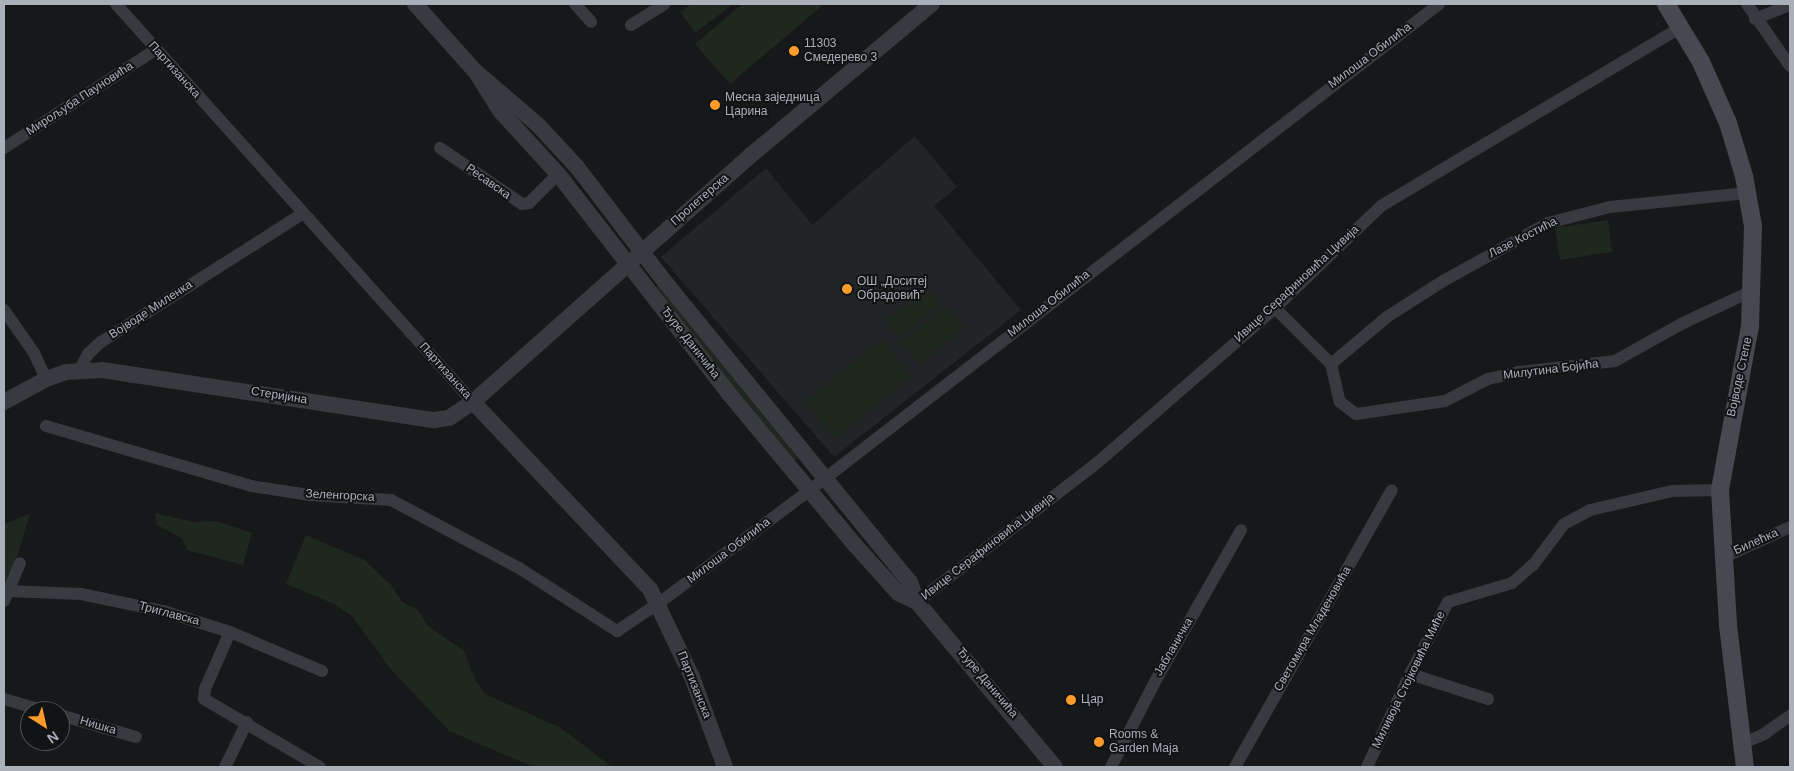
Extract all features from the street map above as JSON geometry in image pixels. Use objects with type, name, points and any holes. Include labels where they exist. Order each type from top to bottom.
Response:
[{"type":"main road","name":"Војводе Степе","points":[[1666,4],[1681,27],[1721,104],[1747,193],[1753,226],[1754,290],[1750,326],[1723,461],[1720,490],[1722,558],[1745,767]]},
{"type":"street","name":"Партизанска","points":[[116,4],[302,214],[473,402],[606,542],[659,603],[692,677],[725,767]]},
{"type":"street","name":"Ђуре Даничића","points":[[415,4],[475,72],[501,112],[558,174],[730,395],[898,593],[918,602]]},
{"type":"street","points":[[575,4],[591,22]]},
{"type":"street","points":[[631,25],[664,4]]},
{"type":"street","name":"Пролетерска","points":[[473,402],[627,264],[932,4]]},
{"type":"street","name":"Милоша Обилића","points":[[659,603],[810,490],[1439,4]]},
{"type":"street","points":[[1747,4],[1755,19],[1790,66]]},
{"type":"street","points":[[1755,19],[1790,5]]},
{"type":"street","name":"Ивице Серафиновића Цивија","points":[[918,602],[1097,463],[1275,308],[1381,206],[1681,27]]},
{"type":"street","name":"Мирољуба Пауновића","points":[[4,148],[156,50]]},
{"type":"street","name":"Ђуре Даничића","points":[[475,72],[500,90],[565,153],[824,478],[910,582],[918,602],[1055,767]]},
{"type":"street","name":"Ресавска","points":[[440,148],[522,204],[529,203],[558,174]]},
{"type":"street","name":"Лазе Костића","points":[[1331,364],[1395,312],[1443,281],[1548,223],[1610,207],[1747,193]]},
{"type":"street","name":"Војводе Миленка","points":[[80,369],[88,354],[102,342],[302,214]]},
{"type":"street","name":"Милутина Бојића","points":[[1331,364],[1340,402],[1356,414],[1445,401],[1488,379],[1519,372],[1616,361],[1684,323],[1754,290]]},
{"type":"street","points":[[1275,308],[1331,364]]},
{"type":"street","points":[[4,310],[34,353],[46,379]]},
{"type":"street","points":[[4,402],[46,379],[80,369]]},
{"type":"street","name":"Стеријина","points":[[80,369],[138,374],[434,420],[449,418],[473,402]]},
{"type":"street","name":"Зеленгорска","points":[[46,426],[251,486],[310,495],[391,500],[519,568],[617,631],[659,603]]},
{"type":"street","name":"Светомира Младеновића","points":[[1235,767],[1392,490]]},
{"type":"street","name":"Миливоја Стојковића Миће","points":[[1368,767],[1410,674],[1448,602],[1512,582],[1533,565],[1564,524],[1575,516],[1637,497],[1672,491],[1720,490]]},
{"type":"street","name":"Билећка","points":[[1722,558],[1790,527]]},
{"type":"street","name":"Јабланичка","points":[[1112,767],[1157,678],[1242,530]]},
{"type":"street","points":[[6,596],[20,563]]},
{"type":"street","name":"Триглавска","points":[[6,596],[100,597],[163,611],[230,632],[322,670]]},
{"type":"street","points":[[230,632],[203,696],[207,702],[247,722],[320,767]]},
{"type":"street","points":[[1410,674],[1488,699]]},
{"type":"street","points":[[4,699],[20,704]]},
{"type":"street","points":[[1741,744],[1764,734],[1790,716]]},
{"type":"street","name":"Нишка","points":[[70,718],[136,738]]},
{"type":"street","points":[[225,767],[247,722]]},
{"type":"shaded area","points":[[691,4],[732,5],[695,33],[680,12]]},
{"type":"shaded area","points":[[742,4],[824,4],[730,84],[695,44]]},
{"type":"shaded area","name":"ОШ „Доситеј Обрадовић”","points":[[915,136],[957,187],[934,206],[1021,310],[834,457],[661,257],[766,168],[812,225]]},
{"type":"shaded area","points":[[1608,220],[1612,252],[1560,260],[1555,228]]},
{"type":"shaded area","points":[[658,286],[798,458],[794,461],[653,289]]},
{"type":"shaded area","points":[[925,286],[940,304],[900,339],[885,321]]},
{"type":"shaded area","points":[[946,305],[965,327],[920,365],[901,343]]},
{"type":"shaded area","points":[[882,339],[912,377],[834,439],[804,402]]},
{"type":"shaded area","points":[[155,513],[193,522],[216,521],[252,533],[243,565],[187,550],[182,538],[157,525]]},
{"type":"shaded area","points":[[30,514],[16,560],[4,584],[4,524]]},
{"type":"shaded area","points":[[306,535],[364,560],[391,585],[402,602],[418,610],[427,625],[464,651],[474,677],[485,694],[561,728],[612,767],[534,767],[449,731],[390,668],[352,616],[334,604],[286,584]]},
{"type":"place","name":"11303 Смедерево 3","points":[[794,51]]},
{"type":"place","name":"Месна заједница Царина","points":[[715,105]]},
{"type":"place","name":"ОШ „Доситеј Обрадовић”","points":[[847,289]]},
{"type":"place","name":"Цар","points":[[1071,700]]},
{"type":"place","name":"Rooms & Garden Maja","points":[[1099,742]]}]
